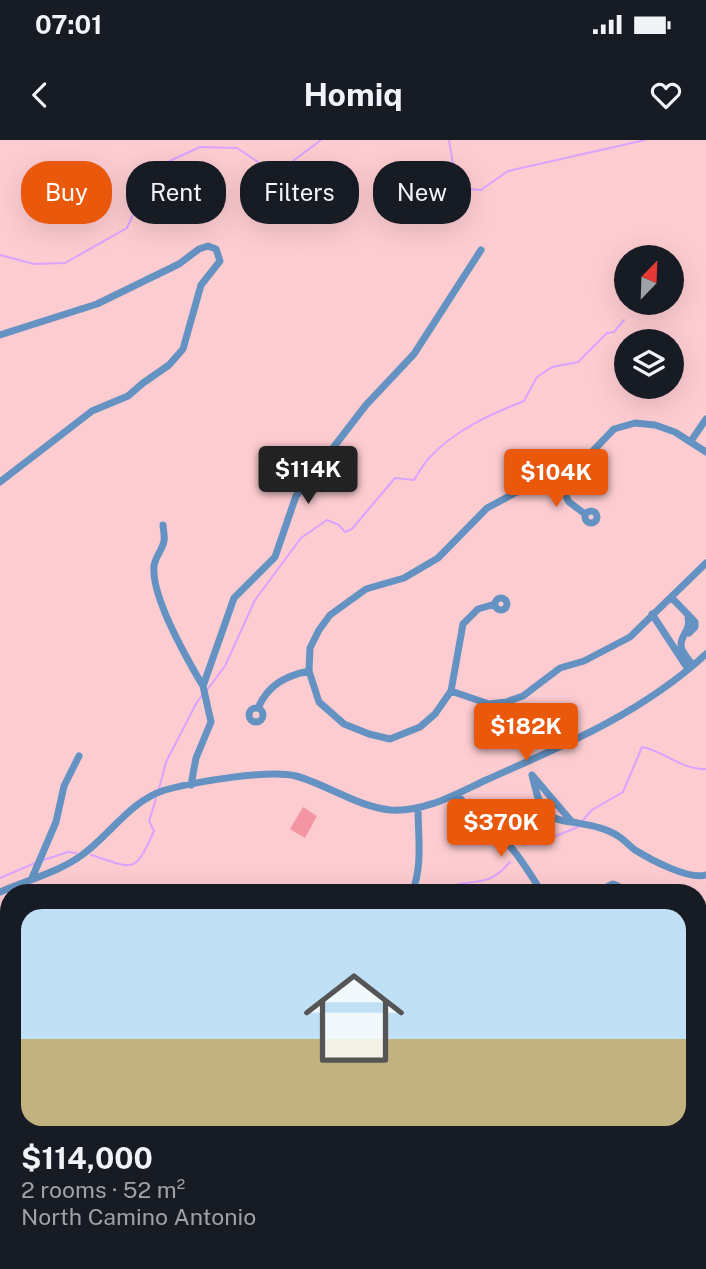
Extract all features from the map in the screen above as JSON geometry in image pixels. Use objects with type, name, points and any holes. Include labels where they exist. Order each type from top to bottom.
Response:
[{"type":"street","points":[[0,335],[97,304],[178,264],[199,249],[208,246],[216,249],[220,261],[201,285],[183,349],[169,365],[128,396],[92,411],[0,482]]},
{"type":"street","points":[[203,686],[234,598],[275,558],[296,496],[366,405],[414,354],[481,250]]},
{"type":"street","points":[[691,441],[706,419]]},
{"type":"street","points":[[495,604],[478,609],[463,624],[451,691],[428,722],[390,738],[344,724],[318,702],[309,671],[310,648],[330,615],[366,589],[404,578],[438,558],[484,511],[496,503],[556,478],[587,457],[614,429],[635,423],[663,427],[706,452]]},
{"type":"street","points":[[556,478],[569,502],[585,514]]},
{"type":"street","points":[[163,524],[164,540],[154,566],[158,588],[184,654],[203,686],[211,722],[196,758],[191,785]]},
{"type":"street","points":[[451,691],[489,704],[523,696],[560,668],[584,661],[630,637],[706,563]]},
{"type":"street","points":[[671,597],[690,624],[681,648],[691,667]]},
{"type":"street","points":[[652,614],[691,667]]},
{"type":"street","points":[[18,884],[81,856],[144,800],[164,791],[191,785],[276,773],[295,776],[379,808],[418,808],[565,746],[631,711],[706,654]]},
{"type":"street","points":[[258,708],[275,684],[292,675],[309,671]]},
{"type":"street","points":[[32,878],[56,822],[64,786],[79,756]]},
{"type":"street","points":[[525,764],[572,822]]},
{"type":"street","points":[[532,775],[539,801],[548,817],[597,827],[617,835],[635,850],[682,872],[706,875]]},
{"type":"street","points":[[460,792],[475,814],[499,835],[519,858],[537,884]]},
{"type":"street","points":[[415,884],[419,858],[418,808]]},
{"type":"shaded area","points":[[303,807],[317,816],[305,838],[290,829]]},
{"type":"waterway","points":[[0,255],[34,264],[65,263],[127,228],[145,187],[159,166],[200,147],[237,148],[267,168],[285,167],[321,140]]},
{"type":"waterway","points":[[449,140],[457,188],[481,190],[508,171],[645,140]]},
{"type":"waterway","points":[[207,690],[225,666],[255,600],[301,538],[327,520],[339,525],[345,532],[352,529],[395,478],[414,480],[440,447],[486,417],[524,401],[537,377],[552,367],[578,362],[607,333],[614,332],[624,320]]},
{"type":"waterway","points":[[159,789],[166,762],[203,694]]},
{"type":"waterway","points":[[583,820],[592,810],[623,792],[642,747],[690,767],[706,769]]},
{"type":"waterway","points":[[91,855],[125,865],[137,862],[154,831],[149,821],[156,799]]},
{"type":"waterway","points":[[523,845],[578,827]]},
{"type":"waterway","points":[[43,860],[68,852],[76,853]]},
{"type":"waterway","points":[[458,884],[492,877],[510,862]]},
{"type":"waterway","points":[[0,878],[35,863]]}]
